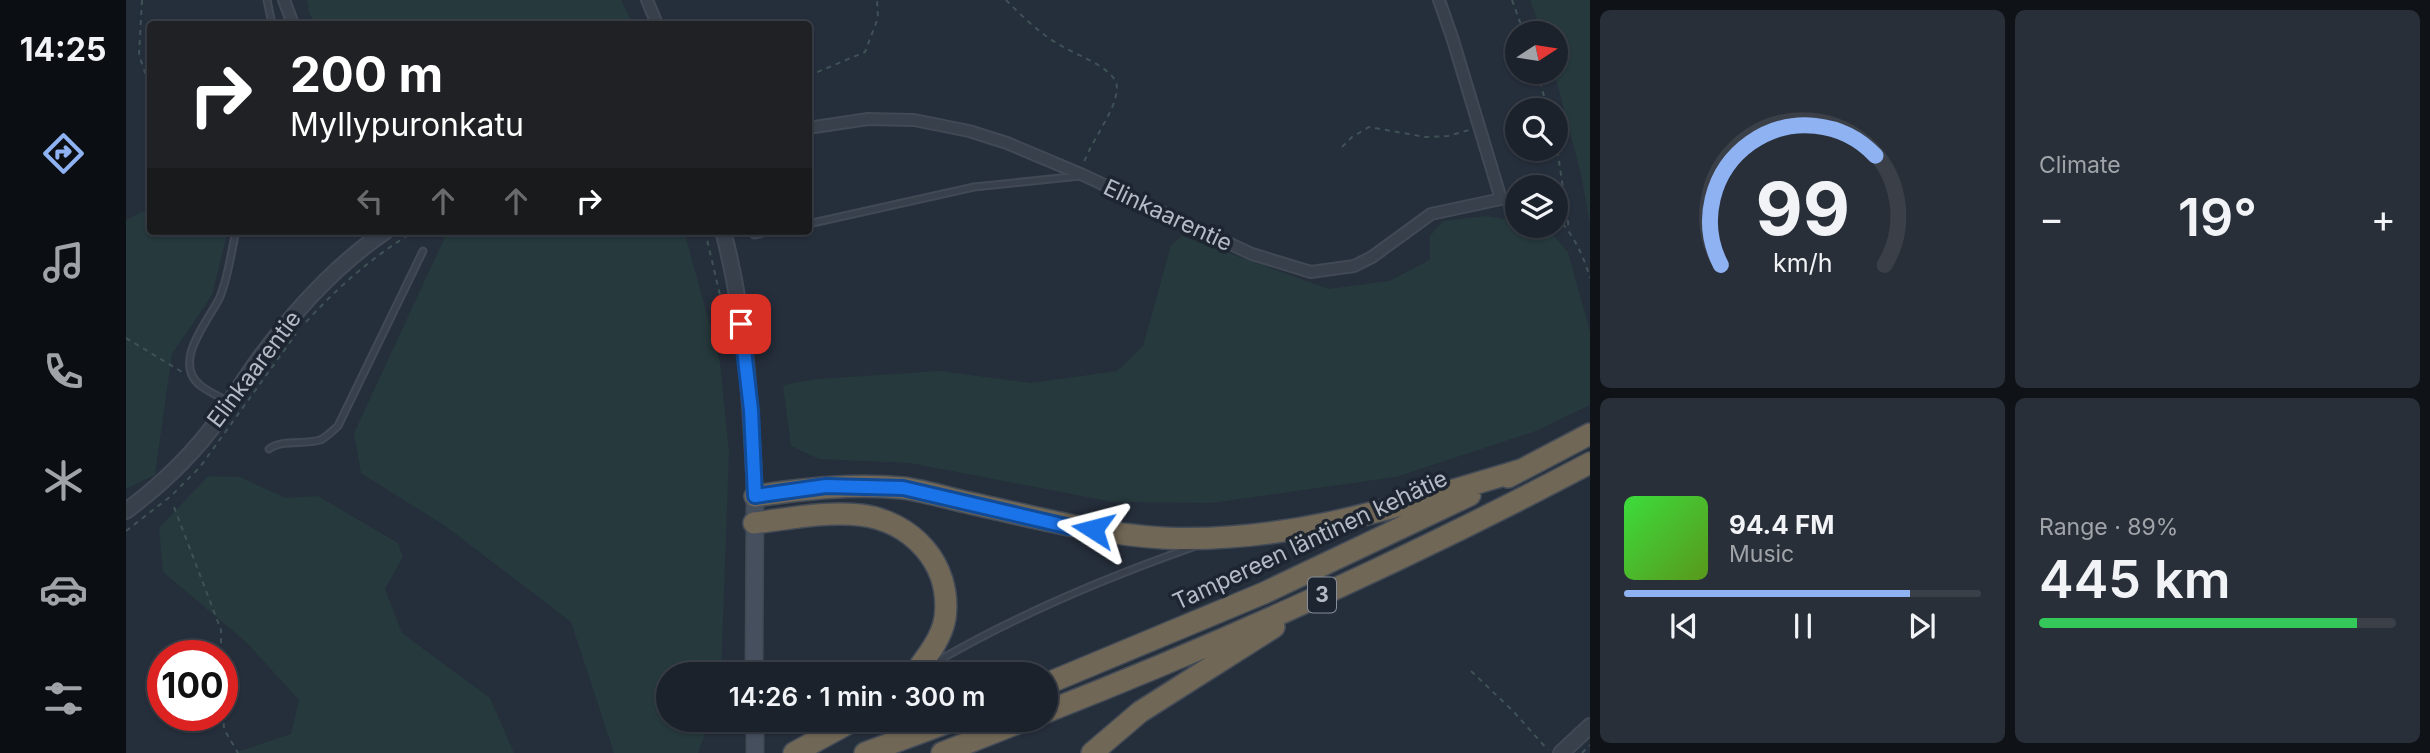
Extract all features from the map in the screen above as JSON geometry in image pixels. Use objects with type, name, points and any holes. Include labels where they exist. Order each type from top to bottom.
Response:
[{"type":"highway","name":"Tampereen läntinen kehätie","points":[[1058,679],[1264,593],[1521,470],[1590,434]]},
{"type":"highway","name":"3","points":[[1058,707],[1319,597],[1590,463]]},
{"type":"highway","points":[[755,496],[826,486],[903,488],[1070,527],[1163,538],[1225,536],[1306,529],[1521,470]]},
{"type":"highway","points":[[754,523],[833,514],[860,515],[900,526],[916,538],[930,553],[938,568],[945,602],[944,620],[924,662]]},
{"type":"highway","points":[[1092,753],[1140,712],[1319,597]]},
{"type":"highway","points":[[794,753],[832,732]]},
{"type":"highway","points":[[865,753],[922,732]]},
{"type":"highway","points":[[942,753],[995,732]]},
{"type":"main road","points":[[754,662],[755,496]]},
{"type":"street","points":[[284,0],[292,21]]},
{"type":"street","points":[[647,0],[656,21]]},
{"type":"street","points":[[1439,0],[1501,199]]},
{"type":"street","name":"Elinkaarentie","points":[[812,127],[868,120],[914,120],[969,131],[1007,143],[1082,175],[1252,254],[1311,272],[1354,267],[1431,214],[1505,199]]},
{"type":"street","name":"Elinkaarentie","points":[[126,511],[145,497],[199,442],[262,354],[301,306],[351,258],[381,235]]},
{"type":"street","points":[[724,235],[745,350],[755,496]]},
{"type":"street","points":[[1561,753],[1590,726]]},
{"type":"lane","points":[[267,0],[271,21]]},
{"type":"lane","points":[[812,222],[974,187],[1082,175]]},
{"type":"lane","points":[[229,402],[200,385],[192,376],[191,357],[197,335],[219,298],[235,235]]},
{"type":"lane","points":[[269,449],[275,445],[323,439],[338,426],[423,251]]},
{"type":"lane","points":[[935,662],[986,632],[1037,608],[1225,536]]},
{"type":"path","points":[[142,0],[139,55],[147,78]]},
{"type":"path","points":[[812,74],[865,52],[878,18],[877,0]]},
{"type":"path","points":[[1006,0],[1058,44],[1091,61],[1111,75],[1117,83],[1116,97],[1090,146],[1082,175]]},
{"type":"path","points":[[1513,0],[1520,21]]},
{"type":"path","points":[[1342,147],[1369,127],[1425,137],[1448,136],[1480,127]]},
{"type":"path","points":[[1559,161],[1569,229],[1584,258],[1590,278]]},
{"type":"path","points":[[126,531],[171,496],[200,467],[282,353],[327,299],[359,271],[409,235]]},
{"type":"path","points":[[706,235],[732,346]]},
{"type":"path","points":[[126,338],[176,370],[192,376]]},
{"type":"path","points":[[174,507],[221,630],[221,640]]},
{"type":"path","points":[[1471,671],[1513,711],[1551,753]]},
{"type":"path","points":[[225,731],[238,753]]},
{"type":"path","points":[[1582,753],[1590,746]]},
{"type":"shaded area","points":[[307,0],[621,0],[632,21],[313,21]]},
{"type":"shaded area","points":[[1530,0],[1590,0],[1590,225],[1581,174],[1568,125],[1568,98],[1561,98],[1557,84],[1568,84],[1568,21],[1538,21]]},
{"type":"shaded area","points":[[147,210],[147,235],[227,235],[212,295],[172,354],[155,475],[126,489],[126,220]]},
{"type":"shaded area","points":[[1486,216],[1505,219],[1505,238],[1556,238],[1568,252],[1590,332],[1590,405],[1536,431],[1396,477],[1211,503],[1113,502],[910,463],[819,459],[791,446],[783,385],[816,379],[940,371],[1031,383],[1117,371],[1143,346],[1171,245],[1182,236],[1329,289],[1389,281],[1430,260],[1430,236],[1443,221]]},
{"type":"shaded area","points":[[448,235],[685,235],[720,362],[729,453],[721,662],[656,662],[656,732],[706,732],[698,753],[614,753],[571,622],[448,528],[361,473],[354,433]]},
{"type":"shaded area","points":[[208,476],[240,477],[286,498],[318,496],[398,543],[403,557],[385,589],[402,633],[490,698],[514,753],[234,753],[291,734],[299,700],[246,642],[163,572],[159,528]]},
{"type":"route","points":[[741,324],[751,410],[755,496],[826,486],[903,488],[1070,527],[1093,529]]}]
